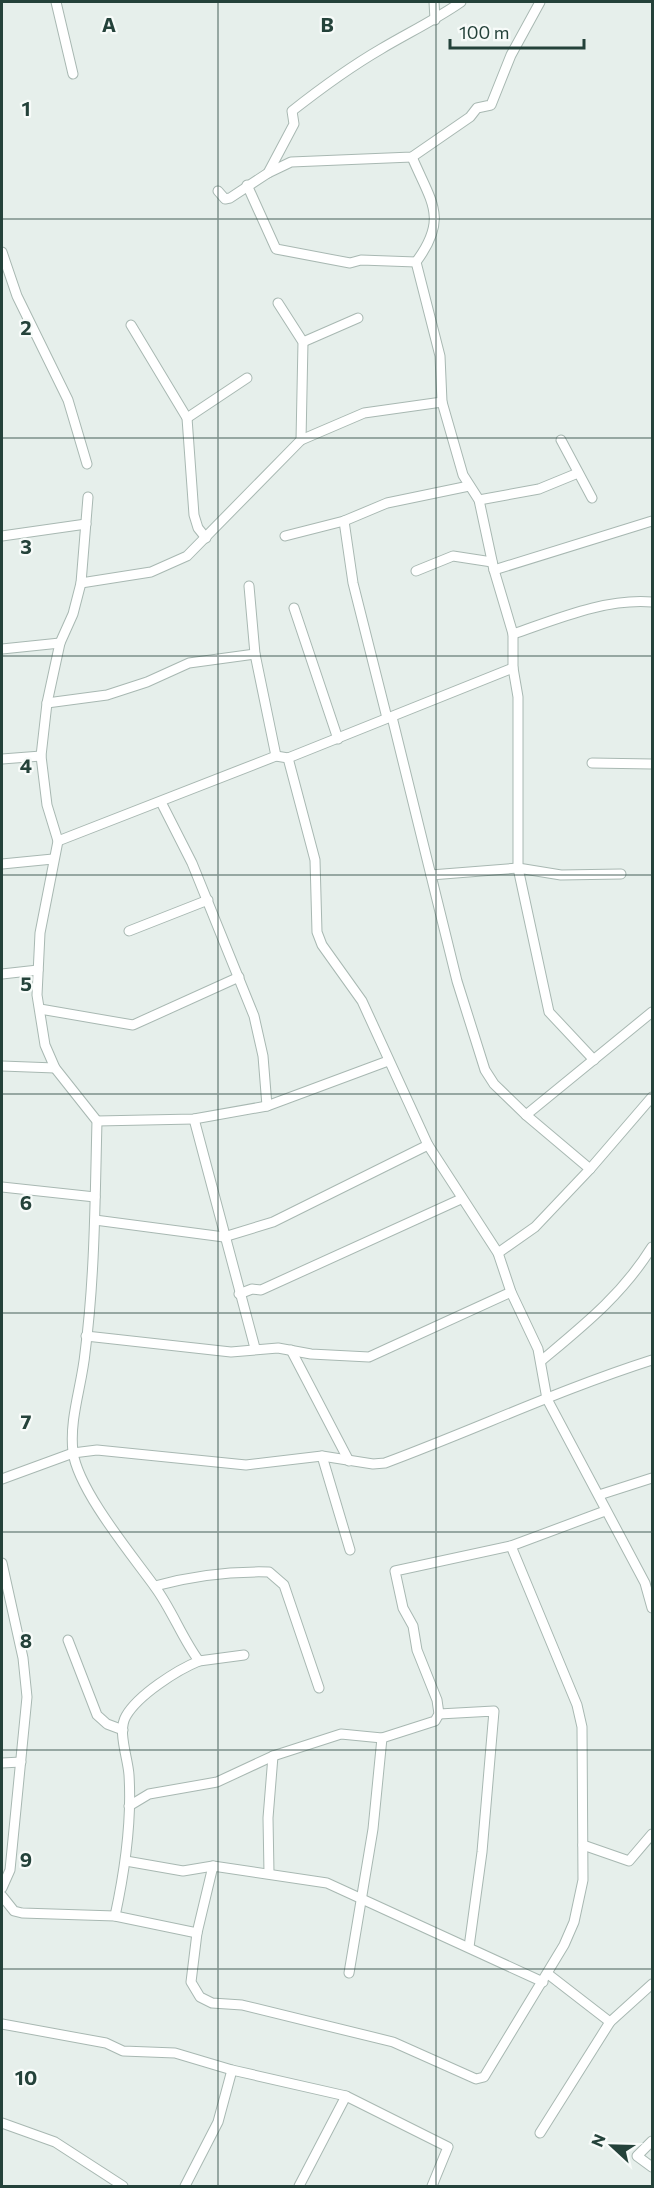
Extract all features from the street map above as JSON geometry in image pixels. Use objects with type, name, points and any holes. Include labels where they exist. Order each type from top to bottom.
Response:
[{"type":"street","points":[[56,2],[73,74]]},
{"type":"street","points":[[434,2],[435,20]]},
{"type":"street","points":[[268,173],[294,124],[292,111],[380,50],[435,20],[461,2]]},
{"type":"street","points":[[218,191],[225,199],[291,162],[412,157],[470,117],[477,108],[491,105],[511,56],[540,2]]},
{"type":"street","points":[[412,157],[436,217],[431,242],[416,262]]},
{"type":"street","points":[[247,185],[276,249],[350,263],[362,260],[416,262]]},
{"type":"street","points":[[2,252],[17,296],[68,400],[87,464]]},
{"type":"street","points":[[416,262],[440,356],[442,402],[463,475],[479,500],[493,566],[513,634],[513,668],[518,697],[518,868],[549,1011],[594,1060]]},
{"type":"street","points":[[278,303],[303,342],[301,440]]},
{"type":"street","points":[[303,342],[358,318]]},
{"type":"street","points":[[131,325],[188,418],[194,515],[198,528],[206,538]]},
{"type":"street","points":[[188,418],[247,378]]},
{"type":"street","points":[[81,583],[151,572],[187,556],[301,440],[364,413],[442,402]]},
{"type":"street","points":[[561,440],[592,498]]},
{"type":"street","points":[[479,500],[539,489],[578,473]]},
{"type":"street","points":[[285,536],[344,521],[387,503],[469,486]]},
{"type":"street","points":[[88,497],[81,583],[73,614],[60,643],[47,703],[41,756],[47,805],[58,841],[40,933],[38,970],[45,1045],[55,1068],[97,1121],[95,1220],[86,1336],[72,1430],[73,1453],[78,1469],[106,1519],[155,1586],[182,1638],[199,1661]]},
{"type":"street","points":[[344,521],[353,583],[457,981],[480,1058],[494,1084],[590,1170]]},
{"type":"street","points":[[416,572],[453,556],[493,566],[652,521]]},
{"type":"street","points":[[2,536],[86,524]]},
{"type":"street","points":[[249,586],[255,654],[276,756]]},
{"type":"street","points":[[513,634],[580,612],[638,601],[652,602]]},
{"type":"street","points":[[294,608],[338,739]]},
{"type":"street","points":[[2,649],[60,643]]},
{"type":"street","points":[[47,703],[107,695],[147,682],[189,663],[255,654]]},
{"type":"street","points":[[58,841],[276,756],[288,758],[338,739],[513,668]]},
{"type":"street","points":[[2,759],[41,756]]},
{"type":"street","points":[[288,758],[315,860],[317,932],[331,960],[362,1002],[428,1145],[498,1253],[510,1292],[538,1349],[547,1399],[599,1495],[604,1511],[649,1582],[652,1608]]},
{"type":"street","points":[[592,763],[652,764]]},
{"type":"street","points":[[161,802],[208,900],[239,977],[259,1035],[267,1106]]},
{"type":"street","points":[[2,864],[53,859]]},
{"type":"street","points":[[431,875],[518,868],[561,875],[621,874]]},
{"type":"street","points":[[129,931],[208,900]]},
{"type":"street","points":[[2,974],[38,970]]},
{"type":"street","points":[[40,1009],[133,1025],[239,977]]},
{"type":"street","points":[[526,1115],[652,1012]]},
{"type":"street","points":[[97,1121],[194,1119],[267,1106],[388,1061]]},
{"type":"street","points":[[2,1066],[55,1068]]},
{"type":"street","points":[[498,1253],[535,1227],[571,1186],[590,1170],[652,1097]]},
{"type":"street","points":[[194,1119],[255,1348]]},
{"type":"street","points":[[95,1220],[224,1237],[273,1222],[428,1145]]},
{"type":"street","points":[[2,1187],[95,1197]]},
{"type":"street","points":[[239,1294],[252,1288],[261,1290],[461,1199]]},
{"type":"street","points":[[541,1361],[595,1317],[633,1278],[652,1247]]},
{"type":"street","points":[[86,1336],[231,1352],[255,1348],[369,1357],[510,1292]]},
{"type":"street","points":[[291,1350],[349,1461]]},
{"type":"street","points":[[2,1479],[73,1453],[97,1450],[246,1465],[322,1456],[349,1461],[385,1463],[652,1360]]},
{"type":"street","points":[[322,1456],[350,1550]]},
{"type":"street","points":[[599,1495],[652,1479]]},
{"type":"street","points":[[129,1806],[149,1794],[217,1782],[273,1756],[342,1734],[382,1738],[435,1721],[439,1714],[437,1700],[417,1650],[413,1626],[403,1608],[395,1571],[511,1546],[604,1511]]},
{"type":"street","points":[[213,1866],[197,1933],[191,1982],[201,1996],[212,2003],[242,2005],[393,2042],[476,2079],[484,2077],[564,1945],[581,1898],[582,1727],[577,1706],[511,1546]]},
{"type":"street","points":[[2,1563],[23,1658],[27,1697],[10,1870],[2,1888]]},
{"type":"street","points":[[155,1586],[191,1576],[234,1571],[270,1572],[284,1585],[319,1688]]},
{"type":"street","points":[[68,1640],[98,1714],[107,1724],[123,1730]]},
{"type":"street","points":[[115,1916],[126,1861],[129,1806],[129,1774],[123,1730],[125,1717],[138,1701],[186,1666],[199,1661],[244,1655]]},
{"type":"street","points":[[439,1714],[494,1711],[482,1852],[469,1947]]},
{"type":"street","points":[[349,1973],[362,1898],[382,1738]]},
{"type":"street","points":[[269,1873],[268,1818],[273,1756]]},
{"type":"street","points":[[2,1763],[21,1762]]},
{"type":"street","points":[[583,1845],[629,1861],[652,1834]]},
{"type":"street","points":[[126,1861],[183,1871],[213,1866],[327,1883],[469,1947],[545,1978],[610,2022]]},
{"type":"street","points":[[2,1896],[14,1911],[22,1913],[115,1916],[197,1933]]},
{"type":"street","points":[[540,2133],[610,2022],[652,1984]]},
{"type":"street","points":[[2,2024],[106,2043],[123,2051],[175,2053],[232,2070],[346,2096],[448,2147],[432,2187]]},
{"type":"street","points":[[185,2187],[218,2122],[232,2070]]},
{"type":"street","points":[[299,2187],[346,2096]]},
{"type":"street","points":[[2,2123],[55,2142],[123,2187]]},
{"type":"street","points":[[652,2141],[637,2156],[652,2167]]}]
